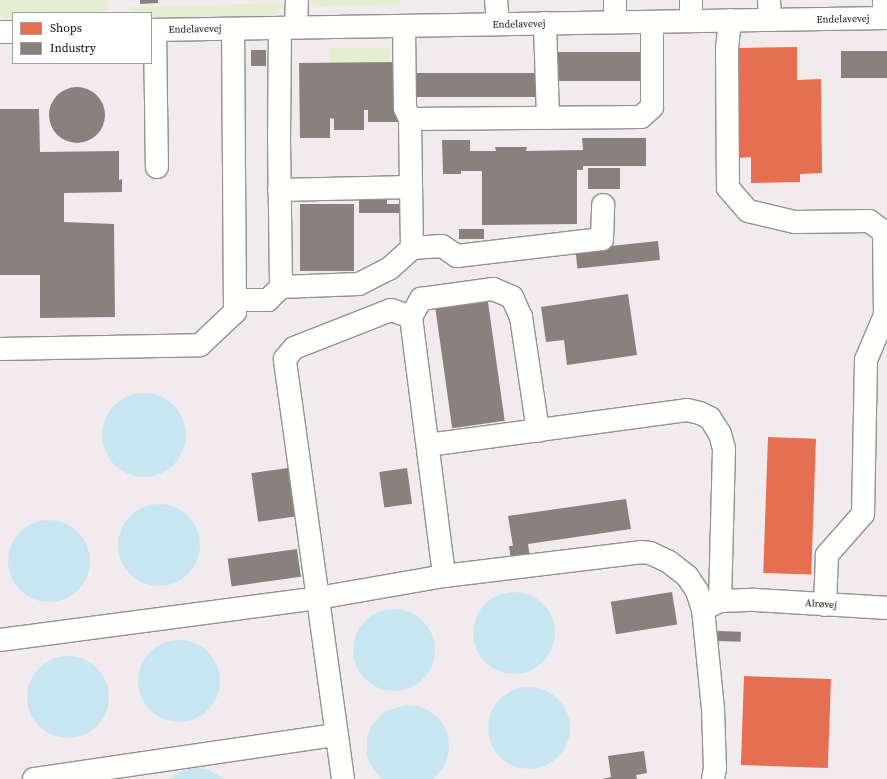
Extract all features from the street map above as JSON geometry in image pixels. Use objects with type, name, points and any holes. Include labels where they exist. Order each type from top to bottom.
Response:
[{"type":"street","points":[[281,287],[279,140],[288,28],[297,0]]},
{"type":"street","points":[[496,0],[498,24]]},
{"type":"street","points":[[615,0],[615,22]]},
{"type":"street","name":"Endelavevej","points":[[153,30],[652,22],[691,11],[730,20],[769,10],[885,12]]},
{"type":"street","points":[[730,20],[727,49],[728,188],[748,211],[795,222],[869,221],[884,232],[885,315],[866,360],[863,514],[827,555],[825,605]]},
{"type":"street","points":[[410,119],[642,117],[652,107],[652,22]]},
{"type":"street","points":[[545,23],[548,118]]},
{"type":"street","points":[[404,26],[405,108],[410,119],[412,248]]},
{"type":"street","points":[[0,349],[200,345],[235,312],[233,29]]},
{"type":"street","points":[[153,30],[157,166]]},
{"type":"street","points":[[0,32],[12,32]]},
{"type":"street","points":[[279,190],[411,187]]},
{"type":"street","points":[[235,300],[268,300],[281,287],[359,284],[389,269],[412,248],[442,246],[457,256],[602,239],[603,205]]},
{"type":"street","points":[[444,576],[411,317],[421,299],[493,288],[512,297],[521,316],[538,431]]},
{"type":"street","points":[[343,779],[285,359],[294,348],[391,310],[411,317]]},
{"type":"street","points":[[428,446],[687,410],[700,413],[710,418],[720,434],[724,449],[711,605],[715,768],[713,779]]},
{"type":"street","points":[[0,640],[318,598],[444,576],[641,552],[650,553],[670,562],[687,576],[697,591],[711,605]]},
{"type":"street","name":"Alrøvej","points":[[711,605],[754,600],[887,608]]},
{"type":"street","points":[[34,779],[337,735]]},
{"type":"shaded area","points":[[0,0],[887,0],[887,779],[0,779]]},
{"type":"green space","points":[[0,0],[108,0],[108,6],[105,12],[12,12],[12,21],[8,21],[0,16]]},
{"type":"green space","points":[[309,0],[401,0],[401,5],[316,7]]},
{"type":"green space","points":[[283,3],[280,10],[267,18],[152,19],[152,12],[131,12],[127,7]]},
{"type":"green space","points":[[329,48],[389,48],[389,63],[329,63]]},
{"type":"water","points":[[144,393],[152,394],[167,400],[179,412],[185,427],[185,443],[179,458],[167,470],[152,476],[144,477],[136,476],[121,470],[109,458],[103,443],[102,435],[103,427],[109,412],[121,400],[136,394]]},
{"type":"water","points":[[151,504],[167,504],[182,511],[193,522],[200,537],[200,553],[197,561],[188,574],[175,583],[167,586],[151,586],[136,579],[125,568],[118,553],[118,537],[125,522],[136,511]]},
{"type":"water","points":[[41,520],[57,520],[72,527],[83,538],[90,553],[90,569],[87,577],[78,590],[65,599],[57,602],[41,602],[26,595],[15,584],[8,569],[8,553],[15,538],[26,527]]},
{"type":"water","points":[[506,592],[522,592],[537,599],[548,610],[555,625],[555,641],[552,649],[543,662],[530,671],[522,674],[506,674],[491,667],[480,656],[473,641],[473,625],[480,610],[491,599]]},
{"type":"water","points":[[386,609],[402,609],[417,616],[428,627],[435,642],[435,658],[432,666],[423,679],[410,688],[402,691],[386,691],[371,684],[360,673],[353,658],[353,642],[360,627],[371,616]]},
{"type":"water","points":[[171,640],[187,640],[202,647],[213,658],[220,673],[220,689],[217,697],[208,710],[195,719],[187,722],[171,722],[156,715],[145,704],[138,689],[138,673],[145,658],[156,647]]},
{"type":"water","points":[[60,656],[76,656],[91,663],[102,674],[109,689],[109,705],[106,713],[97,726],[84,735],[76,738],[60,738],[45,731],[34,720],[27,705],[27,689],[34,674],[45,663]]},
{"type":"water","points":[[521,687],[537,687],[552,694],[563,705],[570,720],[570,736],[567,744],[558,757],[545,766],[537,769],[521,769],[506,762],[495,751],[488,736],[488,720],[495,705],[506,694]]},
{"type":"water","points":[[406,705],[417,706],[428,710],[437,717],[444,726],[448,736],[449,747],[447,759],[443,768],[433,779],[382,779],[371,766],[367,756],[367,736],[371,726],[385,711]]},
{"type":"water","points":[[195,768],[206,769],[225,779],[169,779],[184,770]]},
{"type":"building: Shops","points":[[797,47],[797,80],[821,79],[822,173],[800,174],[800,182],[751,183],[751,157],[739,158],[737,48]]},
{"type":"building: Shops","points":[[768,437],[816,439],[811,575],[763,573]]},
{"type":"building: Shops","points":[[744,676],[831,679],[828,768],[741,765]]},
{"type":"building: Industry","points":[[140,0],[158,0],[158,3],[140,4]]},
{"type":"building: Industry","points":[[251,50],[266,50],[266,66],[251,66]]},
{"type":"building: Industry","points":[[841,51],[887,51],[887,78],[841,78]]},
{"type":"building: Industry","points":[[554,52],[644,52],[644,81],[554,81]]},
{"type":"building: Industry","points":[[398,62],[398,122],[368,122],[368,110],[364,110],[364,130],[334,130],[334,119],[330,118],[330,138],[300,138],[299,63]]},
{"type":"building: Industry","points":[[411,73],[535,73],[535,97],[411,97]]},
{"type":"building: Industry","points":[[77,87],[92,92],[100,100],[105,115],[100,130],[92,138],[77,143],[62,138],[54,130],[49,115],[54,100],[62,92]]},
{"type":"building: Industry","points":[[0,109],[39,109],[40,152],[119,151],[119,180],[122,179],[122,192],[64,193],[64,222],[114,224],[115,317],[40,318],[40,275],[0,275]]},
{"type":"building: Industry","points":[[582,138],[646,138],[646,166],[583,166],[583,170],[577,170],[577,224],[482,225],[482,171],[461,171],[461,174],[443,174],[442,140],[470,140],[470,151],[496,151],[495,147],[527,147],[526,151],[583,150]]},
{"type":"building: Industry","points":[[588,168],[620,168],[620,189],[588,189]]},
{"type":"building: Industry","points":[[359,200],[387,200],[387,204],[400,204],[400,213],[359,213]]},
{"type":"building: Industry","points":[[300,204],[354,204],[354,271],[300,271]]},
{"type":"building: Industry","points":[[459,229],[484,229],[484,239],[459,239]]},
{"type":"building: Industry","points":[[658,241],[660,260],[577,269],[575,250]]},
{"type":"building: Industry","points":[[628,294],[637,355],[567,365],[564,340],[546,342],[541,307]]},
{"type":"building: Industry","points":[[487,295],[505,421],[452,428],[435,302]]},
{"type":"building: Industry","points":[[288,468],[295,517],[258,522],[251,473]]},
{"type":"building: Industry","points":[[407,468],[412,504],[384,508],[379,472]]},
{"type":"building: Industry","points":[[626,499],[631,529],[528,544],[530,557],[511,560],[509,546],[513,546],[508,516]]},
{"type":"building: Industry","points":[[297,549],[301,577],[232,586],[228,559]]},
{"type":"building: Industry","points":[[672,592],[677,625],[616,634],[611,602]]},
{"type":"building: Industry","points":[[718,631],[741,632],[741,642],[718,641]]},
{"type":"building: Industry","points":[[644,751],[647,773],[636,775],[637,779],[602,779],[611,777],[608,756]]}]
